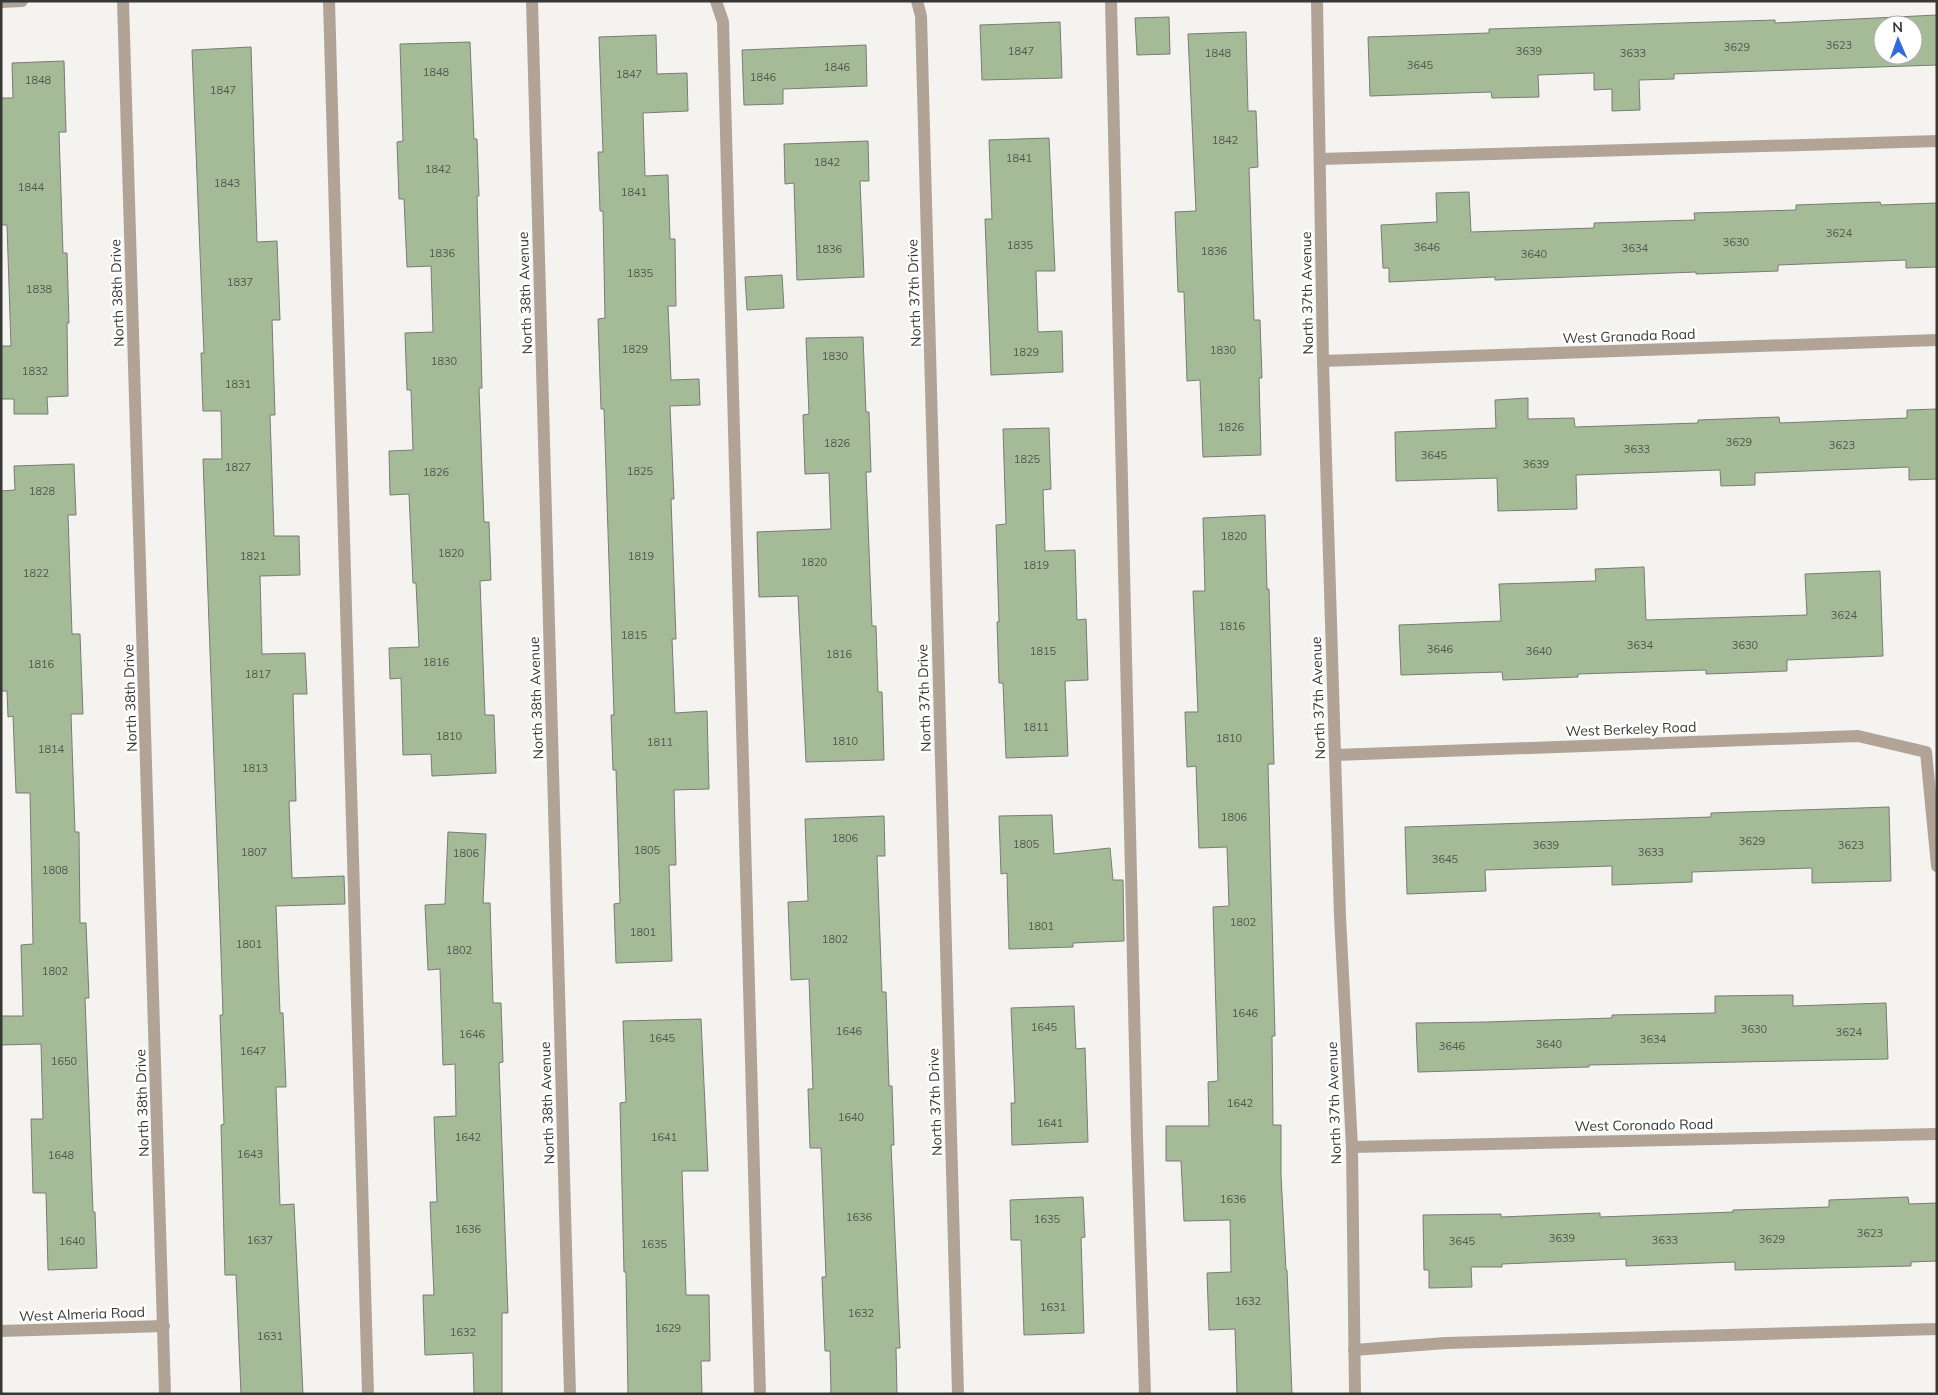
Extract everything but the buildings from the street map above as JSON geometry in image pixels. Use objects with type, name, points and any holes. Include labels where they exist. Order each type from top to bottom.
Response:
[{"type":"street","points":[[1,2],[22,1]]},
{"type":"street","name":"North 38th Drive","points":[[123,1],[165,1394]]},
{"type":"street","points":[[329,1],[368,1394]]},
{"type":"street","name":"North 38th Avenue","points":[[532,1],[570,1394]]},
{"type":"street","points":[[716,1],[723,22],[760,1394]]},
{"type":"street","name":"North 37th Drive","points":[[917,1],[922,26],[958,1394]]},
{"type":"street","points":[[1112,1],[1136,1108],[1145,1394]]},
{"type":"street","name":"North 37th Avenue","points":[[1317,1],[1323,361],[1340,917],[1352,1147],[1355,1394]]},
{"type":"street","points":[[1320,159],[1937,141]]},
{"type":"street","name":"West Granada Road","points":[[1323,361],[1937,340]]},
{"type":"street","name":"West Berkeley Road","points":[[1335,755],[1858,736],[1926,752],[1937,866]]},
{"type":"street","name":"West Coronado Road","points":[[1352,1147],[1937,1134]]},
{"type":"street","name":"West Almeria Road","points":[[1,1331],[164,1326]]},
{"type":"street","points":[[1354,1350],[1446,1343],[1937,1329]]}]
